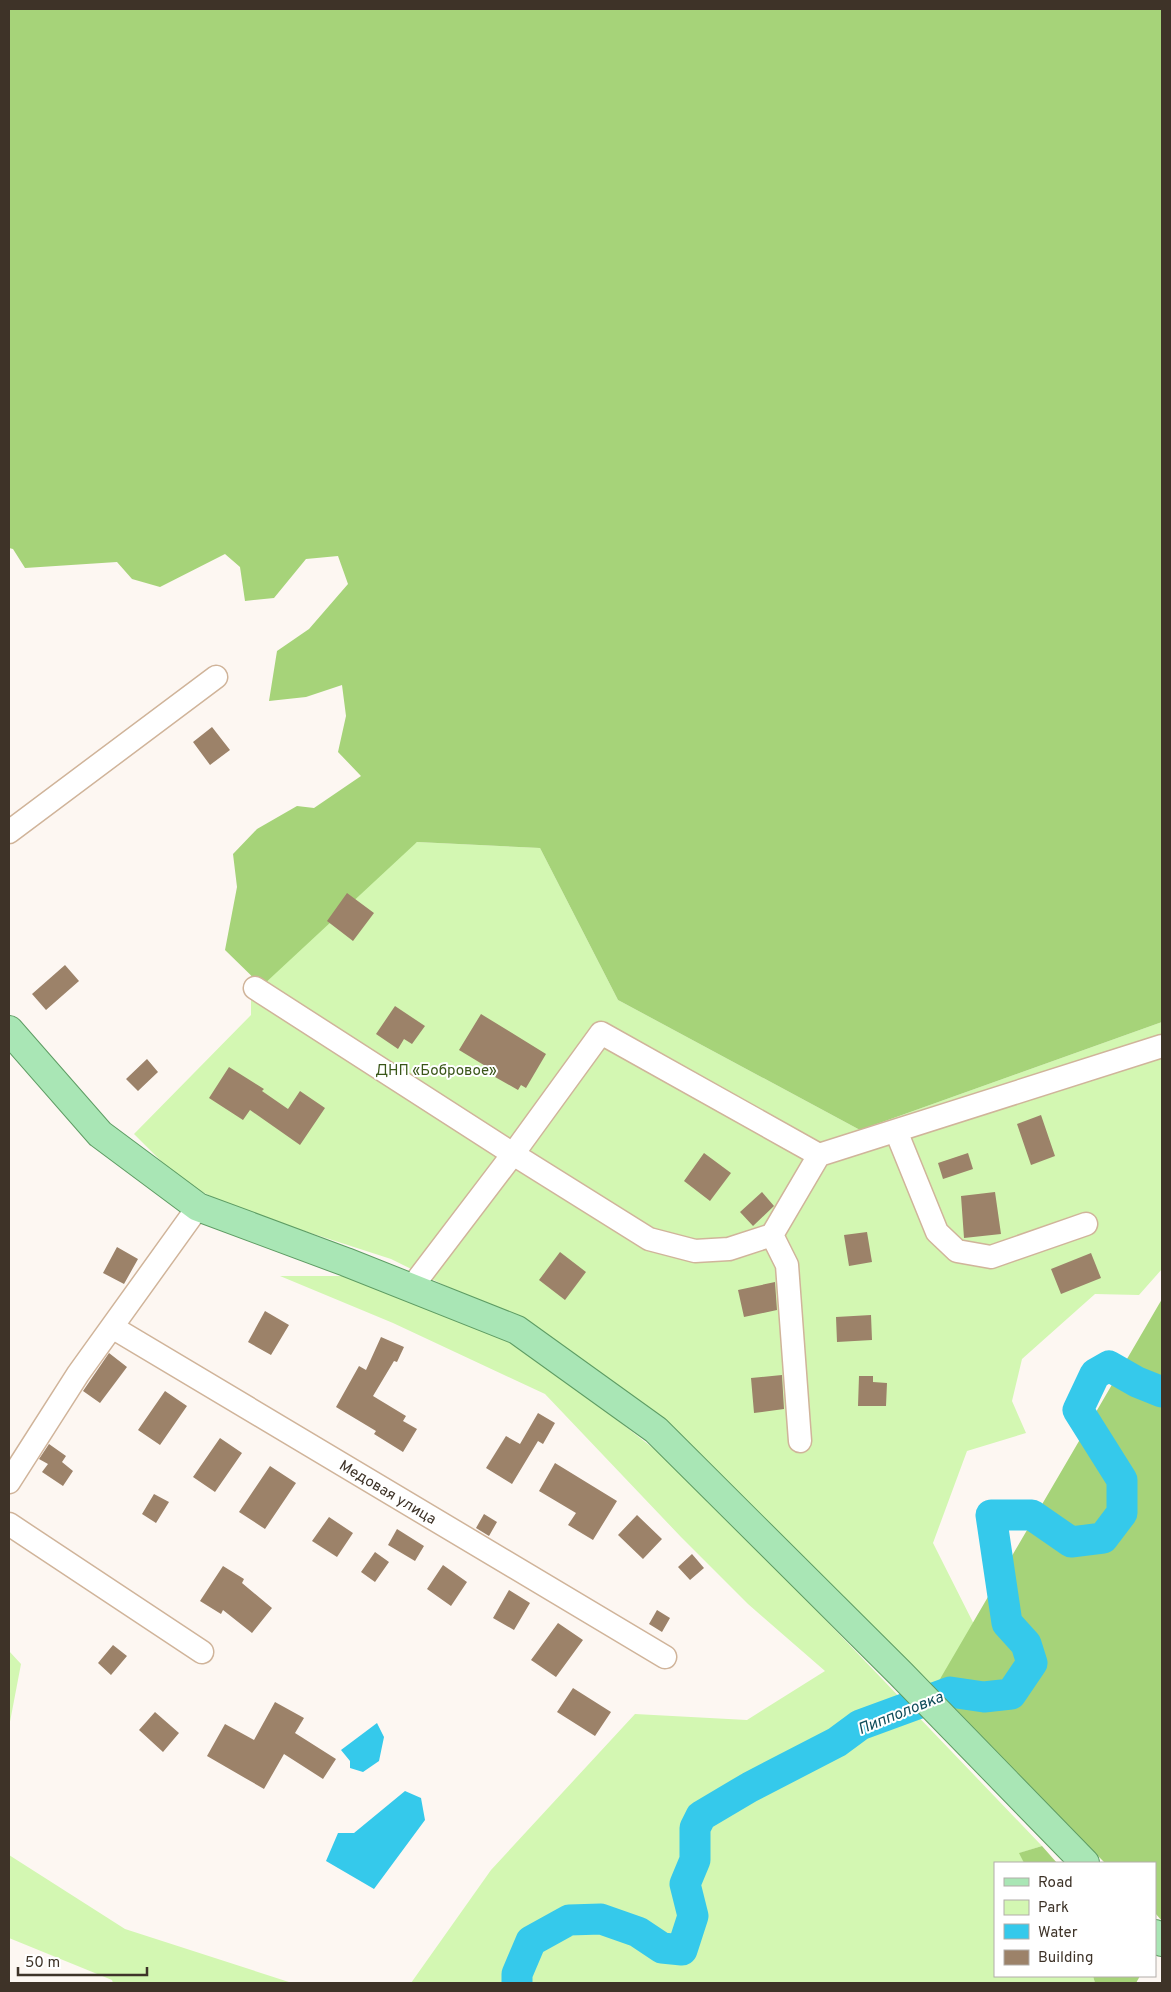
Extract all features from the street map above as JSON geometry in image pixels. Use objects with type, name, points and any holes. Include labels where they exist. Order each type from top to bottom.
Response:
[{"type":"main road","points":[[9,1030],[100,1134],[198,1207],[517,1330],[656,1430],[900,1673],[1084,1862]]},
{"type":"street","points":[[9,832],[216,677]]},
{"type":"street","points":[[255,988],[649,1239],[695,1251],[729,1249],[772,1235],[819,1155],[1162,1046]]},
{"type":"street","points":[[411,1288],[513,1154],[601,1033],[819,1155]]},
{"type":"street","points":[[896,1131],[937,1232],[957,1251],[991,1257],[1086,1224]]},
{"type":"street","points":[[9,1482],[78,1374],[198,1207]]},
{"type":"street","points":[[772,1235],[788,1265],[800,1441]]},
{"type":"street","name":"Медовая улица","points":[[112,1327],[665,1658]]},
{"type":"street","points":[[9,1524],[202,1652]]},
{"type":"green space","points":[[9,9],[1162,9],[1162,1022],[860,1130],[618,1000],[540,848],[417,842],[262,986],[225,950],[237,887],[233,854],[257,829],[297,806],[314,808],[361,776],[338,752],[346,716],[342,685],[306,697],[269,701],[277,651],[309,629],[348,584],[338,556],[306,559],[274,598],[245,601],[240,567],[225,554],[160,587],[132,579],[117,562],[25,568],[13,549],[9,548]]},
{"type":"green space","name":"ДНП «Бобровое»","points":[[417,842],[540,848],[618,1000],[860,1130],[1162,1022],[1162,1269],[1139,1295],[1095,1294],[1022,1359],[1012,1401],[1026,1433],[967,1451],[933,1543],[997,1670],[933,1691],[523,1324],[391,1259],[239,1210],[182,1182],[134,1134],[251,1015],[251,957]]},
{"type":"green space","points":[[280,1276],[355,1276],[515,1340],[686,1474],[1042,1846],[1020,1853],[1024,1862],[994,1862],[994,1977],[1093,1977],[1095,1983],[411,1983],[491,1870],[635,1714],[747,1720],[825,1671],[748,1604],[681,1537],[545,1394],[393,1323]]},
{"type":"green space","points":[[1162,1299],[1162,1921],[1156,1914],[1156,1862],[1104,1862],[933,1691]]},
{"type":"green space","points":[[9,1651],[21,1664],[9,1727]]},
{"type":"green space","points":[[1042,1846],[1056,1862],[1024,1862],[1019,1853]]},
{"type":"green space","points":[[9,1855],[125,1929],[292,1983],[113,1983],[112,1980],[9,1938]]},
{"type":"green space","points":[[1093,1977],[1139,1977],[1136,1983],[1095,1983]]},
{"type":"water","points":[[377,1723],[384,1737],[379,1761],[363,1772],[350,1768],[350,1761],[341,1750]]},
{"type":"water","points":[[405,1791],[421,1798],[425,1820],[374,1889],[326,1861],[338,1833],[354,1833]]},
{"type":"building","points":[[212,727],[230,750],[210,765],[193,742]]},
{"type":"building","points":[[347,893],[374,913],[353,941],[327,921]]},
{"type":"building","points":[[65,965],[79,981],[46,1010],[32,994]]},
{"type":"building","points":[[395,1006],[425,1026],[412,1044],[404,1039],[398,1049],[376,1034]]},
{"type":"building","points":[[481,1014],[546,1054],[526,1088],[521,1085],[518,1090],[495,1077],[497,1073],[459,1050]]},
{"type":"building","points":[[147,1059],[158,1072],[138,1091],[126,1079]]},
{"type":"building","points":[[229,1067],[264,1089],[262,1091],[288,1109],[300,1091],[325,1108],[300,1145],[250,1110],[243,1120],[209,1098]]},
{"type":"building","points":[[1041,1115],[1055,1156],[1031,1165],[1017,1124]]},
{"type":"building","points":[[704,1153],[731,1173],[710,1201],[684,1181]]},
{"type":"building","points":[[968,1153],[973,1169],[943,1179],[938,1163]]},
{"type":"building","points":[[762,1192],[774,1206],[753,1226],[740,1212]]},
{"type":"building","points":[[995,1192],[1001,1234],[964,1238],[961,1196]]},
{"type":"building","points":[[867,1232],[872,1262],[849,1266],[844,1235]]},
{"type":"building","points":[[117,1247],[138,1259],[124,1284],[103,1273]]},
{"type":"building","points":[[560,1252],[586,1272],[565,1300],[539,1280]]},
{"type":"building","points":[[1091,1253],[1101,1278],[1061,1294],[1051,1269]]},
{"type":"building","points":[[775,1282],[777,1310],[744,1317],[738,1290]]},
{"type":"building","points":[[265,1311],[289,1325],[271,1355],[248,1342]]},
{"type":"building","points":[[871,1315],[872,1340],[837,1342],[836,1317]]},
{"type":"building","points":[[381,1337],[404,1347],[397,1362],[394,1361],[373,1396],[406,1416],[403,1421],[417,1429],[403,1452],[374,1434],[376,1431],[336,1407],[359,1366],[366,1370]]},
{"type":"building","points":[[109,1353],[127,1367],[100,1403],[83,1391]]},
{"type":"building","points":[[782,1375],[784,1409],[754,1413],[751,1378]]},
{"type":"building","points":[[859,1376],[873,1376],[873,1382],[887,1383],[886,1406],[858,1406]]},
{"type":"building","points":[[165,1391],[187,1406],[160,1445],[138,1430]]},
{"type":"building","points":[[538,1413],[555,1423],[543,1444],[538,1441],[512,1484],[486,1468],[506,1436],[520,1444]]},
{"type":"building","points":[[220,1438],[242,1453],[215,1492],[193,1477]]},
{"type":"building","points":[[49,1444],[66,1456],[62,1462],[73,1471],[63,1486],[42,1472],[48,1464],[39,1459]]},
{"type":"building","points":[[555,1463],[617,1501],[593,1540],[568,1525],[576,1513],[539,1491]]},
{"type":"building","points":[[270,1466],[296,1483],[265,1529],[239,1512]]},
{"type":"building","points":[[154,1494],[169,1502],[156,1523],[142,1514]]},
{"type":"building","points":[[484,1514],[497,1522],[489,1536],[476,1528]]},
{"type":"building","points":[[637,1515],[662,1539],[643,1559],[618,1535]]},
{"type":"building","points":[[329,1517],[353,1533],[337,1557],[312,1541]]},
{"type":"building","points":[[397,1529],[424,1546],[415,1561],[388,1545]]},
{"type":"building","points":[[375,1552],[389,1562],[375,1582],[361,1572]]},
{"type":"building","points":[[692,1554],[704,1568],[690,1580],[678,1567]]},
{"type":"building","points":[[443,1565],[467,1582],[451,1606],[427,1589]]},
{"type":"building","points":[[223,1566],[244,1579],[242,1583],[272,1608],[252,1633],[223,1610],[221,1614],[200,1601]]},
{"type":"building","points":[[509,1590],[530,1603],[514,1630],[493,1618]]},
{"type":"building","points":[[657,1610],[670,1618],[662,1632],[649,1624]]},
{"type":"building","points":[[558,1623],[583,1640],[556,1677],[531,1660]]},
{"type":"building","points":[[113,1645],[127,1656],[111,1675],[98,1663]]},
{"type":"building","points":[[573,1688],[611,1712],[595,1736],[557,1712]]},
{"type":"building","points":[[275,1702],[304,1718],[295,1733],[336,1759],[323,1779],[284,1754],[264,1789],[207,1756],[225,1724],[254,1740]]},
{"type":"building","points":[[155,1712],[179,1733],[163,1752],[139,1730]]},
{"type":"waterway","name":"Пипполовка","points":[[517,1983],[517,1974],[531,1941],[569,1920],[601,1919],[638,1932],[662,1948],[682,1950],[693,1916],[685,1884],[695,1860],[695,1828],[701,1816],[750,1787],[837,1742],[860,1725],[950,1692],[984,1697],[1011,1694],[1032,1663],[1026,1644],[1007,1623],[991,1515],[1032,1515],[1071,1542],[1103,1538],[1122,1513],[1122,1480],[1078,1410],[1095,1374],[1109,1366],[1137,1382],[1162,1392]]}]
